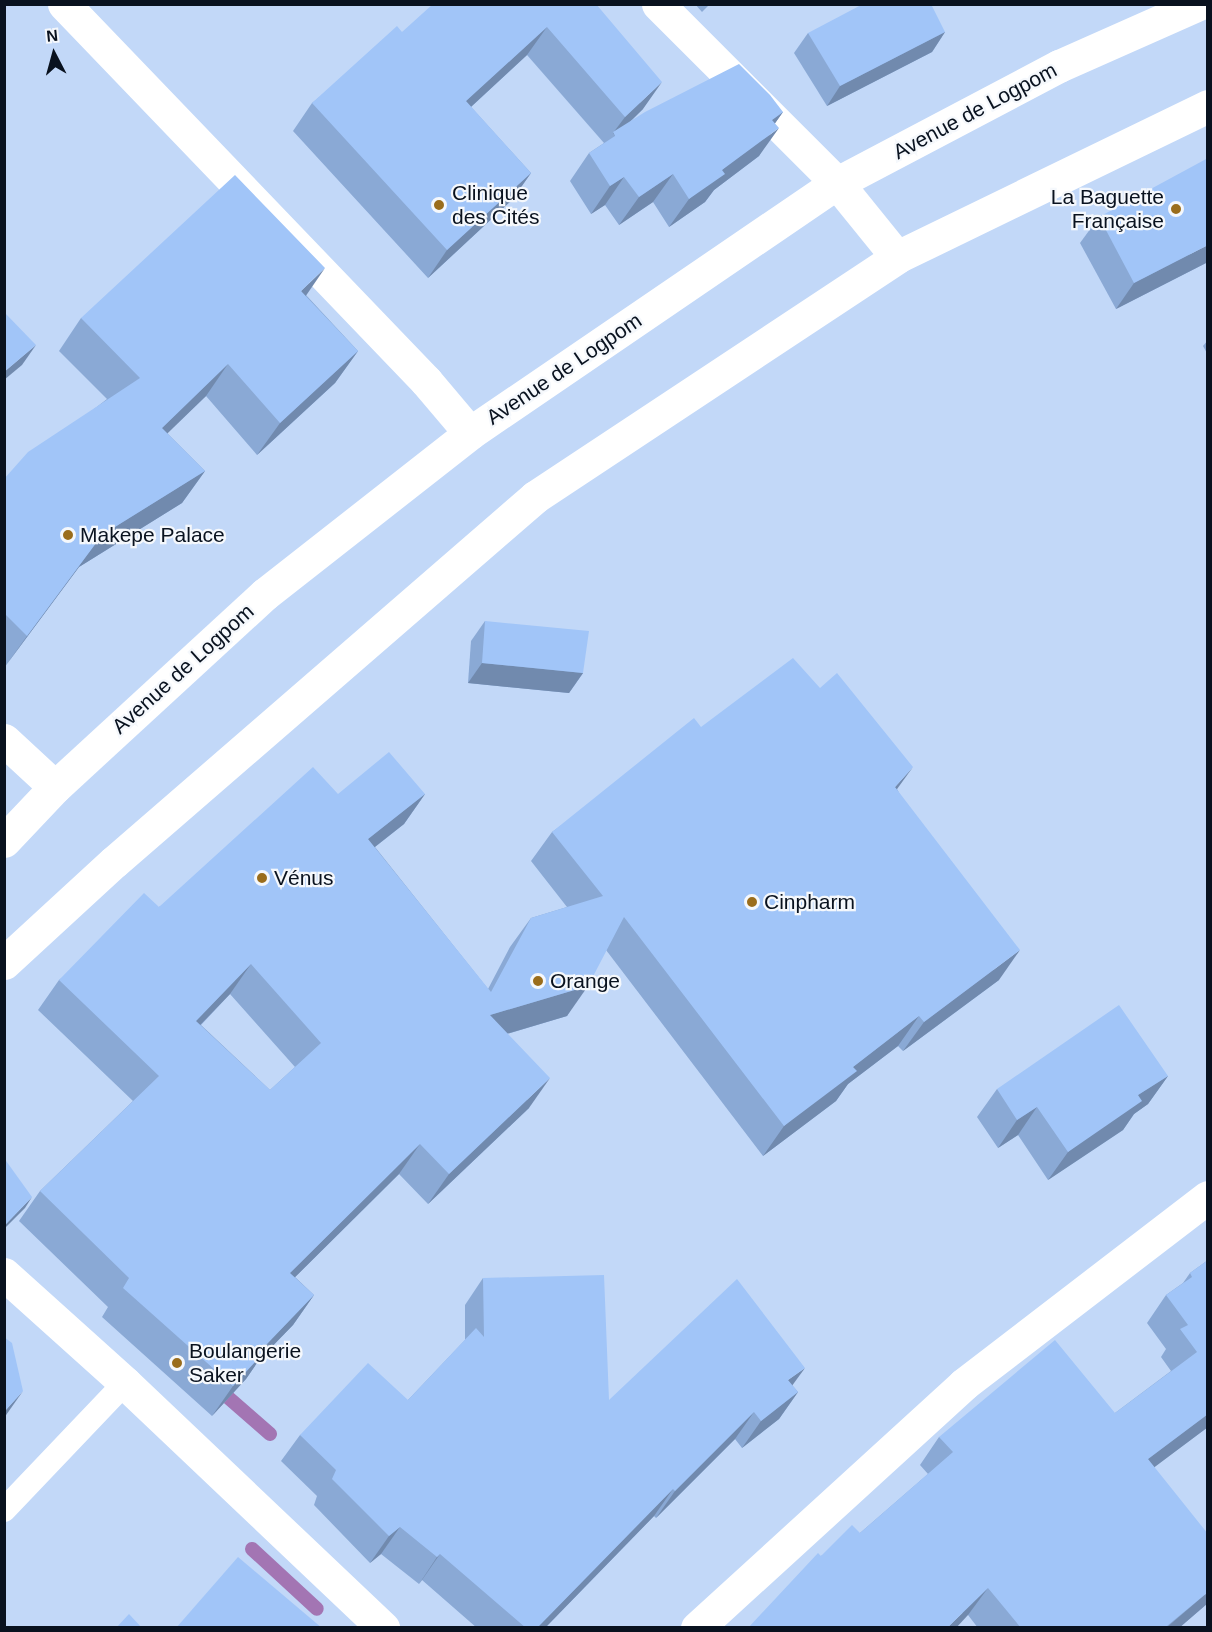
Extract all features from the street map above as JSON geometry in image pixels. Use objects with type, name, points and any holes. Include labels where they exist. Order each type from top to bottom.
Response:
[{"type":"main road","points":[[64,4],[426,381],[470,433]]},
{"type":"main road","points":[[658,4],[837,183],[897,257]]},
{"type":"main road","name":"Avenue de Logpom","points":[[4,841],[55,786],[266,594],[470,433],[837,183],[1059,66],[1199,4]]},
{"type":"main road","points":[[16,953],[114,862],[536,497],[897,257],[1208,106]]},
{"type":"main road","points":[[4,740],[55,786]]},
{"type":"main road","points":[[697,1628],[964,1384],[1208,1197]]},
{"type":"main road","points":[[4,1274],[125,1383],[383,1628]]},
{"type":"lane","points":[[4,1510],[125,1383]]},
{"type":"building","points":[[433,4],[596,4],[662,82],[625,117],[547,27],[466,101],[531,173],[447,250],[312,103],[397,26],[402,32]]},
{"type":"building","points":[[863,4],[931,4],[945,32],[840,86],[808,33]]},
{"type":"building","points":[[739,64],[770,95],[783,112],[772,120],[779,128],[722,170],[725,174],[689,199],[673,174],[639,197],[624,177],[610,186],[589,153],[615,136],[613,132],[645,112]]},
{"type":"building","name":"La Baguette Française","points":[[1208,158],[1208,245],[1134,283],[1099,217]]},
{"type":"building","points":[[235,175],[325,268],[301,291],[358,351],[280,423],[228,364],[162,428],[205,471],[102,535],[27,636],[4,613],[4,479],[28,452],[140,378],[81,318]]},
{"type":"building","points":[[4,312],[36,345],[4,372]]},
{"type":"building","points":[[485,621],[589,631],[583,673],[482,663]]},
{"type":"building","points":[[793,658],[820,688],[837,673],[913,767],[895,787],[1020,950],[924,1022],[919,1016],[853,1067],[857,1071],[784,1126],[624,917],[588,986],[490,1015],[550,1078],[449,1174],[420,1144],[290,1273],[314,1295],[265,1346],[267,1349],[233,1386],[123,1288],[129,1278],[40,1191],[159,1076],[59,980],[144,893],[159,907],[313,767],[338,794],[389,752],[425,794],[368,839],[491,992],[531,918],[603,896],[552,832],[694,718],[701,727]],"holes":[[[251,964],[321,1043],[270,1090],[196,1021]]]},
{"type":"building","points":[[1119,1005],[1168,1076],[1138,1095],[1142,1101],[1068,1152],[1037,1107],[1017,1120],[997,1089]]},
{"type":"building","points":[[4,1158],[32,1197],[4,1226]]},
{"type":"building","points":[[1208,1260],[1208,1414],[1148,1459],[1208,1534],[1208,1592],[1167,1628],[1021,1628],[988,1588],[947,1628],[748,1628],[818,1553],[821,1556],[852,1525],[860,1533],[953,1452],[939,1437],[1055,1340],[1115,1413],[1197,1352],[1180,1329],[1188,1325],[1166,1295],[1192,1277],[1190,1273]]},
{"type":"building","points":[[604,1275],[609,1400],[737,1279],[805,1368],[788,1380],[798,1392],[761,1421],[754,1412],[675,1491],[673,1489],[537,1628],[526,1628],[440,1554],[437,1557],[400,1527],[389,1536],[332,1479],[336,1470],[300,1435],[368,1363],[408,1400],[476,1328],[484,1337],[483,1278]]},
{"type":"building","points":[[4,1337],[12,1343],[23,1391],[4,1412]]},
{"type":"building","points":[[238,1557],[322,1628],[176,1628]]},
{"type":"building","points":[[129,1614],[142,1628],[116,1628]]},
{"type":"waterway","points":[[215,1386],[270,1434]]},
{"type":"waterway","points":[[252,1549],[317,1609]]},
{"type":"place","name":"Clinique des Cités","points":[[439,205]]},
{"type":"place","name":"La Baguette Française","points":[[1176,209]]},
{"type":"place","name":"Makepe Palace","points":[[68,535]]},
{"type":"place","name":"Vénus","points":[[262,878]]},
{"type":"place","name":"Cinpharm","points":[[752,902]]},
{"type":"place","name":"Orange","points":[[538,981]]},
{"type":"place","name":"Boulangerie Saker","points":[[177,1363]]}]
